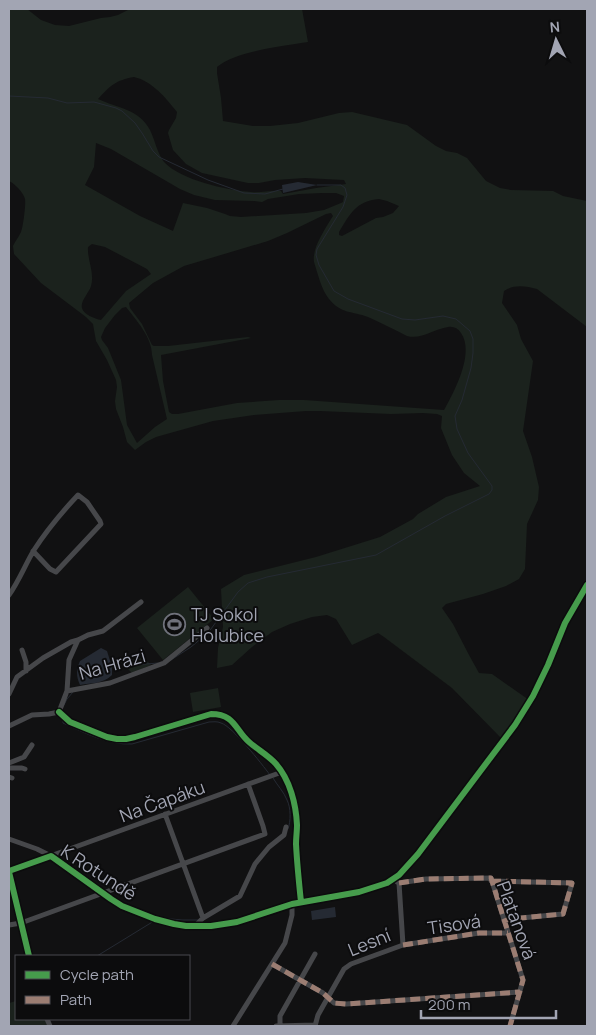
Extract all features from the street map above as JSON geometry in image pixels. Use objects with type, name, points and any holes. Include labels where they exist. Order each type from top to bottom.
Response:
[{"type":"street","points":[[9,595],[33,551],[58,516],[78,495],[87,502],[100,521],[101,524],[56,572],[50,569],[33,551]]},
{"type":"street","points":[[399,884],[392,880],[418,854],[515,725],[533,696],[548,666],[565,622],[587,585]]},
{"type":"street","points":[[9,694],[17,678],[43,658],[71,642],[88,635],[103,632],[141,602]]},
{"type":"street","name":"Na Hrázi","points":[[67,691],[110,683],[164,663],[207,628]]},
{"type":"street","name":"Na Hrázi","points":[[60,712],[67,691],[69,660],[78,640]]},
{"type":"street","points":[[22,650],[26,662],[26,671]]},
{"type":"street","points":[[9,726],[32,715],[60,712],[70,722],[88,730],[107,737],[126,739],[202,716],[218,714],[231,720],[248,742],[268,756],[282,772],[290,787],[297,824],[296,842],[301,902]]},
{"type":"street","points":[[9,763],[24,757],[32,745]]},
{"type":"street","points":[[9,768],[26,769]]},
{"type":"street","name":"Na Čapáku","points":[[9,872],[282,772]]},
{"type":"street","points":[[9,925],[21,923],[103,894],[265,834],[248,784]]},
{"type":"street","points":[[165,814],[203,918]]},
{"type":"street","points":[[196,926],[203,918],[240,896],[255,864],[269,847],[284,835],[286,827]]},
{"type":"street","name":"K Rotundě","points":[[9,840],[37,848],[51,856],[122,906],[174,924],[210,926],[237,922],[292,904],[368,890],[392,880]]},
{"type":"street","points":[[9,872],[29,955]]},
{"type":"street","name":"Platanová","points":[[399,884],[426,879],[491,878],[524,980],[510,1026]]},
{"type":"street","points":[[491,881],[572,883],[563,914],[504,921]]},
{"type":"street","name":"Lesní","points":[[315,1026],[318,1015],[348,965],[403,945],[399,884]]},
{"type":"street","points":[[233,1026],[285,943],[292,916],[292,904]]},
{"type":"street","name":"Tisová","points":[[403,945],[479,933],[508,933]]},
{"type":"street","points":[[280,1026],[280,1016],[316,954]]},
{"type":"street","points":[[272,964],[323,993],[334,1003],[346,1004],[520,992]]},
{"type":"street","points":[[276,1026],[315,1026]]},
{"type":"shaded area","points":[[9,9],[27,9],[41,20],[55,25],[69,26],[118,15],[130,9],[302,9],[308,42],[247,53],[225,61],[217,67],[223,121],[253,126],[270,126],[298,123],[339,113],[352,112],[407,125],[436,146],[467,158],[486,181],[500,188],[553,191],[563,196],[587,201],[587,327],[537,289],[516,286],[504,291],[502,303],[517,325],[521,339],[533,361],[523,431],[532,457],[539,487],[538,500],[527,524],[525,569],[519,579],[506,586],[446,604],[442,608],[453,624],[479,673],[492,674],[529,700],[502,739],[452,688],[384,637],[378,633],[352,645],[336,619],[327,615],[312,617],[272,632],[232,665],[217,668],[218,648],[223,627],[221,589],[244,575],[316,557],[380,537],[413,519],[446,497],[480,486],[464,473],[452,455],[441,428],[442,416],[423,413],[391,414],[320,411],[254,415],[213,421],[156,437],[135,450],[127,442],[116,409],[116,380],[96,341],[93,324],[41,283],[14,254],[13,246],[23,226],[25,199],[18,188],[9,181]],"holes":[[[134,77],[147,82],[177,112],[168,133],[173,150],[186,164],[202,173],[248,183],[305,178],[344,180],[346,184],[283,194],[281,191],[255,192],[229,189],[181,174],[164,162],[150,130],[140,118],[134,113],[98,99],[106,90],[122,80]],[[96,143],[111,149],[180,189],[194,195],[215,200],[262,202],[268,199],[299,194],[322,193],[336,193],[344,196],[343,202],[324,210],[241,217],[230,216],[207,208],[183,203],[173,231],[140,216],[85,185],[94,167]],[[379,199],[399,206],[393,213],[376,218],[342,236],[339,235],[350,214],[365,202]],[[331,213],[333,216],[317,245],[314,262],[324,291],[333,304],[338,307],[368,317],[412,337],[450,327],[460,331],[465,341],[464,361],[453,393],[444,410],[304,400],[279,400],[237,403],[178,414],[169,412],[163,381],[161,355],[251,338],[154,346],[142,324],[130,308],[129,303],[153,283],[184,266],[268,241]],[[92,244],[105,247],[147,269],[151,274],[126,291],[101,320],[87,314],[82,308],[82,303],[92,281],[88,247]],[[126,307],[146,335],[151,348],[167,419],[137,443],[127,425],[121,380],[108,348],[101,337],[115,315],[122,308]]]},
{"type":"shaded area","points":[[298,182],[317,185],[283,193],[282,185]]},
{"type":"shaded area","name":"TJ Sokol Holubice","points":[[188,587],[214,619],[163,660],[137,628]]},
{"type":"shaded area","points":[[101,648],[107,651],[112,667],[112,675],[101,682],[80,685],[77,673],[80,661]]},
{"type":"shaded area","points":[[144,658],[151,665],[132,673],[120,661]]},
{"type":"shaded area","points":[[218,688],[221,707],[193,712],[190,693]]},
{"type":"shaded area","points":[[335,907],[336,917],[312,920],[311,911]]},
{"type":"shaded area","points":[[15,1001],[15,1020],[45,1020],[48,1026],[9,1026],[9,1003]]},
{"type":"waterway","points":[[9,96],[48,98],[67,103],[94,102],[116,108],[135,123],[159,157],[208,180],[244,193],[265,194],[283,189]]},
{"type":"waterway","points":[[171,660],[208,633],[238,592],[248,583],[267,577],[376,555],[445,516],[489,494],[492,490],[492,486],[468,453],[457,429],[455,416],[462,400],[471,368],[473,339],[470,331],[456,319],[443,316],[415,320],[402,319],[348,299],[334,291],[319,265],[316,255],[317,249],[343,207],[347,195],[345,188],[341,185],[317,185]]},
{"type":"waterway","points":[[112,667],[158,663]]},
{"type":"waterway","points":[[64,705],[73,692]]},
{"type":"waterway","points":[[63,719],[63,723],[80,731],[97,738],[123,744],[132,744],[209,722],[220,722],[239,738],[270,775]]},
{"type":"waterway","points":[[273,778],[288,803],[290,814],[288,829]]},
{"type":"waterway","points":[[160,918],[198,920]]},
{"type":"waterway","points":[[99,955],[154,921]]},
{"type":"marked path","points":[[399,883],[426,879],[491,878],[523,980],[510,1026]]},
{"type":"marked path","points":[[491,881],[572,883],[563,914],[504,921]]},
{"type":"marked path","points":[[403,945],[479,933],[508,933]]},
{"type":"marked path","points":[[272,964],[323,993],[334,1003],[346,1004],[520,992]]},
{"type":"cycle path","points":[[9,871],[51,856],[122,906],[155,919],[186,926],[211,926],[237,922],[292,904],[359,892],[387,883],[399,875],[418,854],[515,725],[533,696],[565,623],[587,585]]},
{"type":"cycle path","points":[[59,712],[70,722],[107,737],[117,739],[135,737],[211,714],[230,720],[249,742],[276,764],[289,785],[294,801],[297,825],[296,844],[301,902]]},
{"type":"cycle path","points":[[9,872],[29,955]]},
{"type":"place","name":"TJ Sokol Holubice","points":[[175,624]]}]
